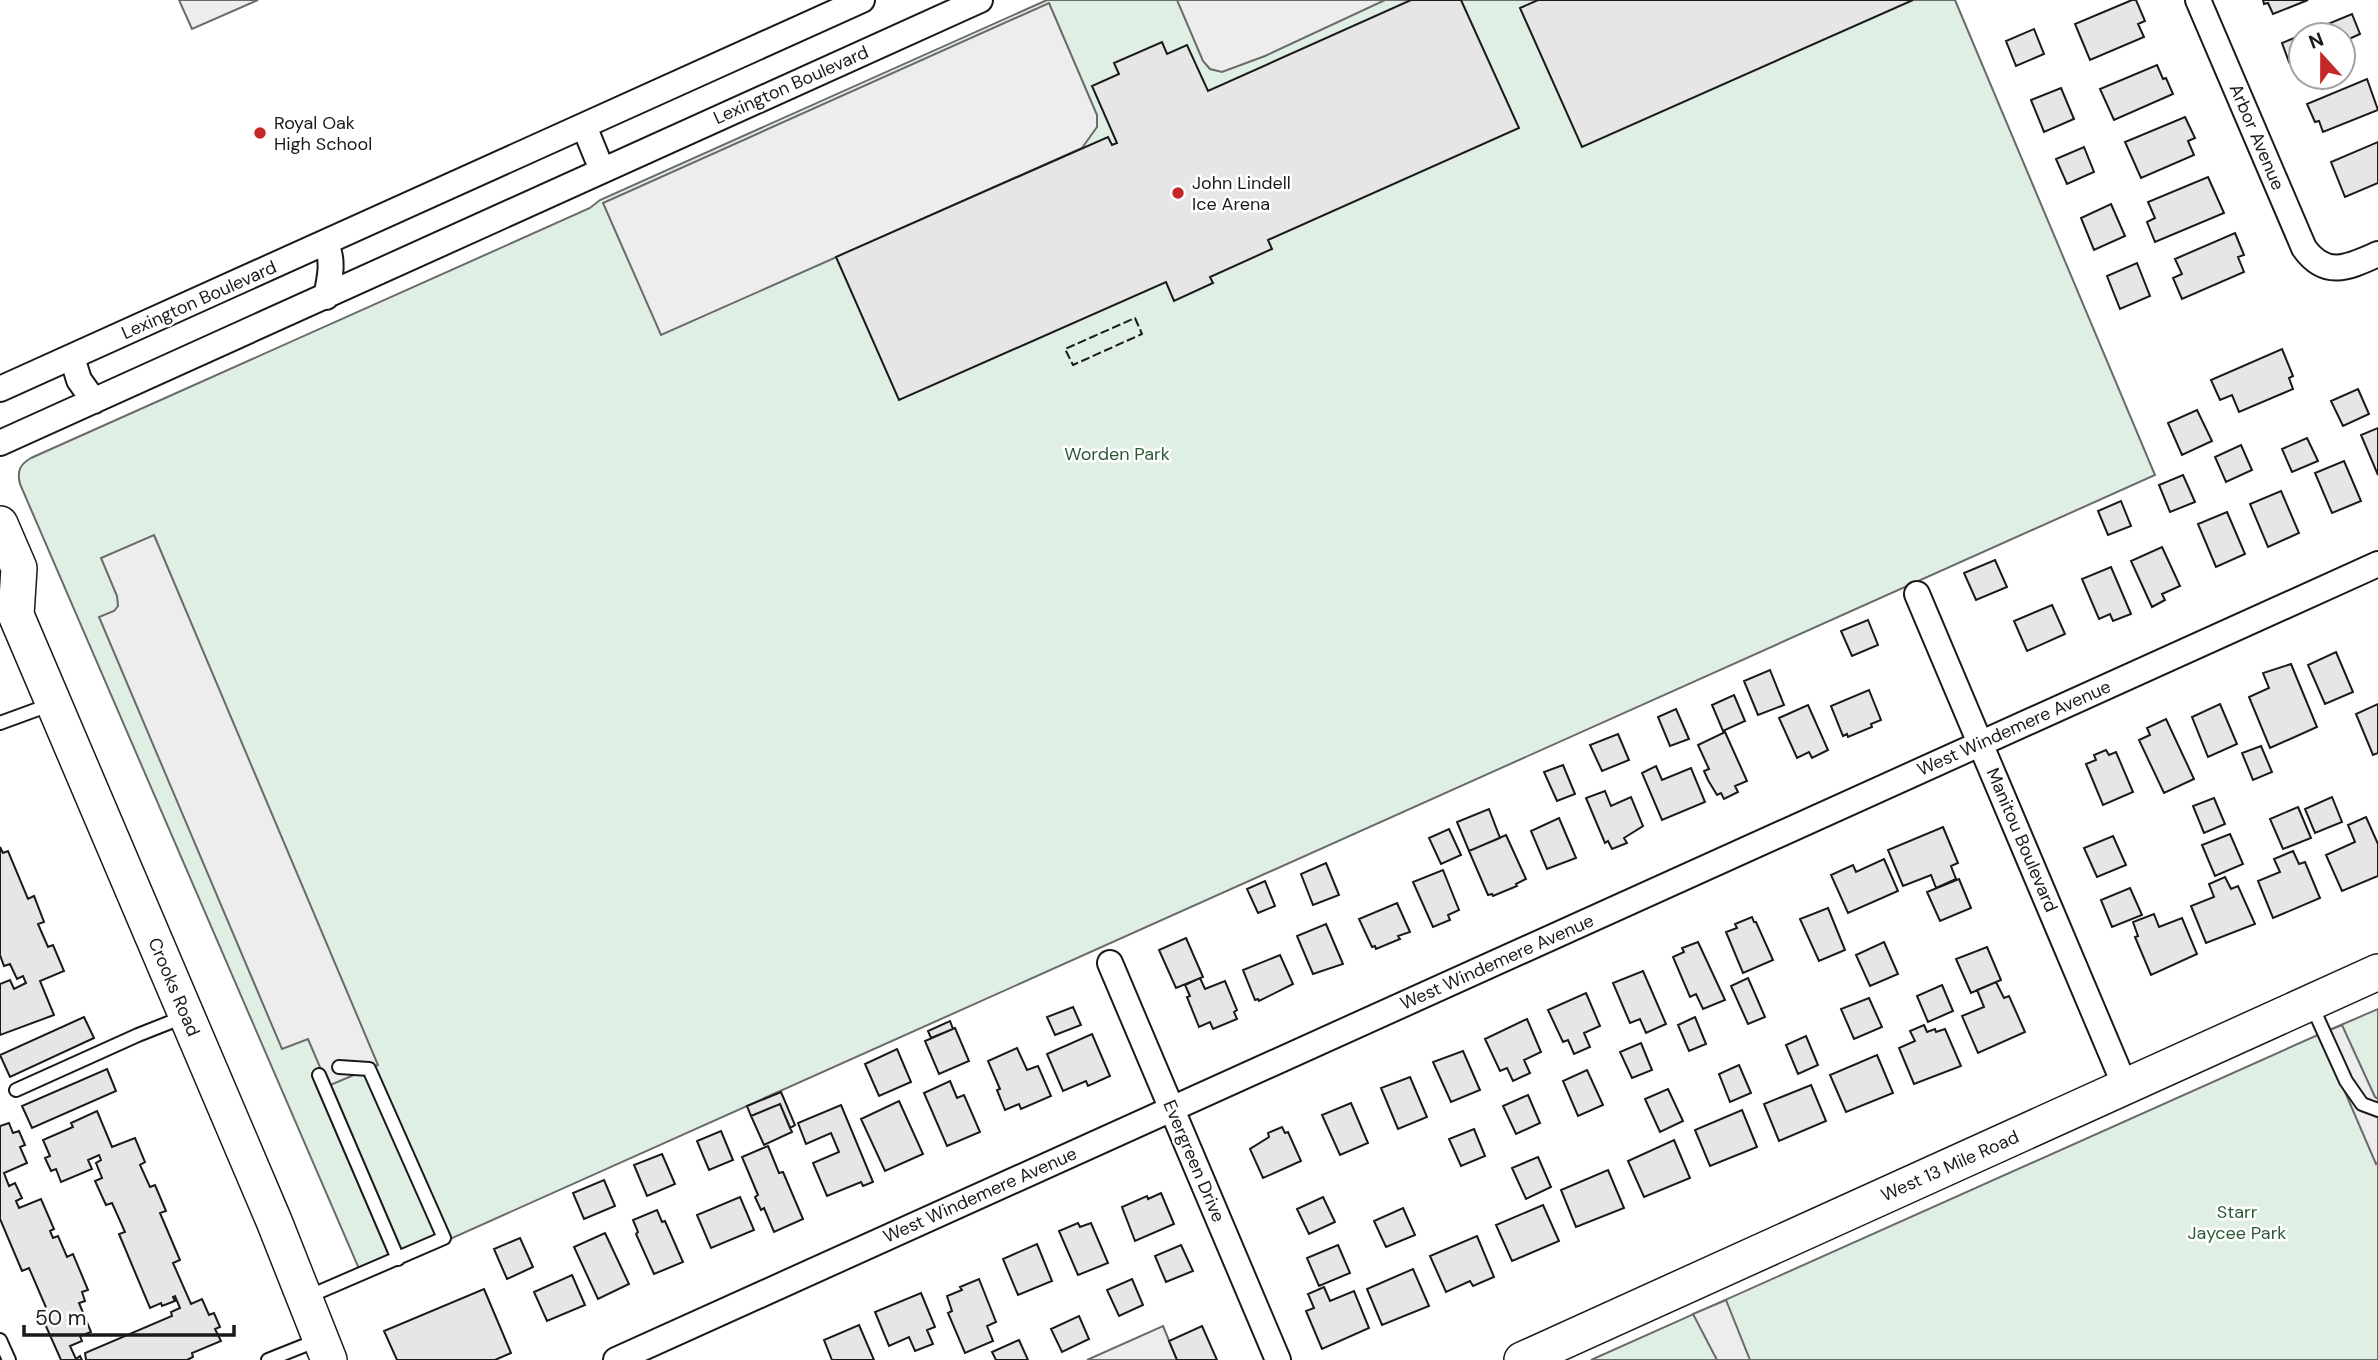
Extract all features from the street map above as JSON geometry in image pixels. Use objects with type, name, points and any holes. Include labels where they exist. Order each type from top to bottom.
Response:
[{"type":"main road","name":"Crooks Road","points":[[0,524],[19,568],[12,620],[54,703],[325,1349]]},
{"type":"main road","name":"West 13 Mile Road","points":[[1522,1360],[2378,972]]},
{"type":"street","name":"Lexington Boulevard","points":[[0,389],[862,0]]},
{"type":"street","name":"Lexington Boulevard","points":[[0,443],[980,0]]},
{"type":"street","name":"Arbor Avenue","points":[[2198,0],[2304,248],[2313,260],[2324,267],[2354,265],[2378,254]]},
{"type":"street","points":[[584,126],[602,170]]},
{"type":"street","points":[[326,243],[331,254],[331,274],[326,297]]},
{"type":"street","points":[[72,357],[79,380],[94,401]]},
{"type":"street","name":"West Windemere Avenue","points":[[616,1360],[2378,564]]},
{"type":"street","name":"Manitou Boulevard","points":[[1917,594],[2125,1086]]},
{"type":"street","name":"Evergreen Drive","points":[[1110,963],[1278,1360]]},
{"type":"lane","points":[[0,723],[54,703]]},
{"type":"lane","points":[[2310,1002],[2346,1081],[2362,1104],[2378,1110]]},
{"type":"lane","points":[[16,1090],[186,1016]]},
{"type":"lane","points":[[305,1298],[444,1238],[369,1069],[339,1067]]},
{"type":"lane","points":[[320,1075],[398,1259]]},
{"type":"lane","points":[[0,1340],[9,1360]]},
{"type":"lane","points":[[268,1360],[325,1349]]},
{"type":"green space","name":"Worden Park","points":[[1047,0],[1955,0],[2155,475],[363,1278],[20,484],[21,466],[31,458]]},
{"type":"green space","name":"Starr Jaycee Park","points":[[2378,1009],[2378,1360],[1591,1360],[2320,1034]]},
{"type":"shaded area","points":[[179,0],[258,0],[192,29]]},
{"type":"shaded area","points":[[1177,0],[1385,0],[1265,56],[1222,72],[1210,69],[1203,61]]},
{"type":"shaded area","points":[[1049,3],[1097,115],[1097,127],[1082,148],[661,335],[603,203]]},
{"type":"shaded area","points":[[154,535],[378,1065],[328,1086],[308,1039],[282,1049],[99,617],[114,611],[118,606],[117,596],[101,558]]},
{"type":"shaded area","points":[[2342,1025],[2378,1099],[2376,1164],[2320,1034]]},
{"type":"shaded area","points":[[1726,1300],[1750,1360],[1717,1360],[1693,1314]]},
{"type":"shaded area","points":[[1163,1326],[1177,1360],[1087,1360]]},
{"type":"building","name":"John Lindell Ice Arena","points":[[1411,0],[1461,0],[1519,128],[1268,240],[1272,249],[1210,277],[1213,283],[1174,301],[1166,282],[899,400],[836,257],[1108,137],[1112,145],[1117,143],[1092,86],[1119,74],[1114,63],[1162,42],[1167,54],[1187,45],[1208,91]]},
{"type":"building","points":[[1538,0],[1913,0],[1582,147],[1520,8]]},
{"type":"building","points":[[2136,0],[2145,21],[2138,24],[2144,37],[2090,60],[2075,24]]},
{"type":"building","points":[[2263,0],[2308,0],[2273,14],[2268,3],[2264,4]]},
{"type":"building","points":[[2352,14],[2355,21],[2335,21]]},
{"type":"building","points":[[2034,29],[2044,54],[2016,66],[2006,41]]},
{"type":"building","points":[[2287,41],[2287,57],[2282,43]]},
{"type":"building","points":[[2157,65],[2173,94],[2114,120],[2100,89]]},
{"type":"building","points":[[2367,79],[2378,110],[2323,132],[2307,104],[2338,91],[2357,91],[2357,83]]},
{"type":"building","points":[[2061,88],[2074,119],[2044,132],[2031,100]]},
{"type":"building","points":[[2185,117],[2195,138],[2188,141],[2194,155],[2141,178],[2125,142]]},
{"type":"building","points":[[2378,142],[2378,183],[2345,197],[2331,162]]},
{"type":"building","points":[[2084,147],[2094,172],[2067,184],[2056,159]]},
{"type":"building","points":[[2208,177],[2224,213],[2155,242],[2147,222],[2155,218],[2148,202]]},
{"type":"building","points":[[2111,204],[2125,236],[2094,250],[2081,218]]},
{"type":"building","points":[[2235,233],[2244,255],[2238,257],[2244,272],[2182,299],[2173,278],[2182,274],[2175,259]]},
{"type":"building","points":[[2137,263],[2150,296],[2120,309],[2107,276]]},
{"type":"building","points":[[2282,349],[2293,376],[2289,378],[2293,389],[2239,412],[2232,395],[2220,400],[2211,380]]},
{"type":"building","points":[[2358,389],[2369,414],[2343,426],[2331,401]]},
{"type":"building","points":[[2197,410],[2212,441],[2182,455],[2168,423]]},
{"type":"building","points":[[2378,428],[2378,475],[2361,435]]},
{"type":"building","points":[[2307,438],[2318,461],[2292,472],[2282,449]]},
{"type":"building","points":[[2241,445],[2252,470],[2226,482],[2215,457]]},
{"type":"building","points":[[2344,461],[2361,501],[2332,513],[2315,473]]},
{"type":"building","points":[[2183,475],[2195,502],[2170,512],[2159,485]]},
{"type":"building","points":[[2281,491],[2299,533],[2268,547],[2250,504]]},
{"type":"building","points":[[2121,501],[2131,526],[2108,535],[2098,511]]},
{"type":"building","points":[[2227,512],[2245,554],[2216,567],[2198,524]]},
{"type":"building","points":[[2162,547],[2180,586],[2162,594],[2165,600],[2152,607],[2131,561]]},
{"type":"building","points":[[1995,560],[2007,587],[1976,600],[1964,573]]},
{"type":"building","points":[[2111,567],[2131,614],[2113,621],[2110,614],[2099,619],[2082,579]]},
{"type":"building","points":[[2052,605],[2065,634],[2027,651],[2014,621]]},
{"type":"building","points":[[1868,620],[1878,645],[1852,656],[1841,631]]},
{"type":"building","points":[[2336,652],[2353,692],[2325,704],[2308,665]]},
{"type":"building","points":[[2291,664],[2317,727],[2270,748],[2249,697],[2269,688],[2263,673]]},
{"type":"building","points":[[1770,670],[1784,705],[1758,715],[1744,681]]},
{"type":"building","points":[[1869,690],[1881,720],[1871,724],[1872,727],[1848,737],[1847,734],[1843,736],[1831,706]]},
{"type":"building","points":[[1734,695],[1745,721],[1723,731],[1712,705]]},
{"type":"building","points":[[2220,704],[2237,744],[2208,757],[2192,717]]},
{"type":"building","points":[[2378,704],[2378,753],[2373,755],[2356,714]]},
{"type":"building","points":[[1808,705],[1828,750],[1812,758],[1809,752],[1797,758],[1779,718]]},
{"type":"building","points":[[1676,709],[1689,739],[1670,746],[1658,717]]},
{"type":"building","points":[[2166,719],[2194,779],[2164,793],[2139,740],[2150,735],[2147,728]]},
{"type":"building","points":[[1725,732],[1747,781],[1735,786],[1738,792],[1724,799],[1721,793],[1717,795],[1708,780],[1704,771],[1709,769],[1698,745]]},
{"type":"building","points":[[1618,734],[1629,760],[1602,771],[1590,745]]},
{"type":"building","points":[[2261,746],[2272,772],[2253,780],[2242,753]]},
{"type":"building","points":[[2106,750],[2109,755],[2116,752],[2133,792],[2103,805],[2086,764],[2096,760],[2094,755]]},
{"type":"building","points":[[1563,765],[1575,794],[1557,801],[1544,772]]},
{"type":"building","points":[[1656,766],[1662,780],[1691,768],[1705,802],[1662,820],[1642,773]]},
{"type":"building","points":[[1605,791],[1611,806],[1631,797],[1643,826],[1624,838],[1627,843],[1612,849],[1608,841],[1605,843],[1586,798]]},
{"type":"building","points":[[2332,797],[2342,822],[2315,833],[2305,809]]},
{"type":"building","points":[[2214,798],[2225,824],[2204,833],[2193,806]]},
{"type":"building","points":[[2298,807],[2311,838],[2283,849],[2270,819]]},
{"type":"building","points":[[1489,809],[1500,838],[1469,851],[1457,822]]},
{"type":"building","points":[[2366,817],[2378,844],[2378,876],[2342,891],[2326,855],[2355,842],[2348,825]]},
{"type":"building","points":[[1559,818],[1576,858],[1547,869],[1531,831]]},
{"type":"building","points":[[1943,827],[1958,863],[1951,866],[1956,879],[1936,888],[1931,875],[1903,886],[1888,850]]},
{"type":"building","points":[[1449,829],[1461,855],[1441,864],[1429,838]]},
{"type":"building","points":[[2230,834],[2243,864],[2215,876],[2202,845]]},
{"type":"building","points":[[1506,835],[1526,879],[1516,884],[1517,886],[1493,896],[1488,895],[1469,851]]},
{"type":"building","points":[[2113,836],[2126,865],[2097,877],[2084,848]]},
{"type":"building","points":[[0,847],[3,853],[8,851],[28,899],[34,896],[44,922],[38,924],[48,947],[53,945],[64,971],[40,981],[54,1015],[0,1035],[0,984],[10,980],[14,989],[26,983],[23,976],[17,979],[10,964],[4,966],[0,955]]},
{"type":"building","points":[[2293,851],[2299,864],[2305,862],[2320,898],[2273,918],[2258,881],[2280,872],[2274,859]]},
{"type":"building","points":[[1884,859],[1898,891],[1848,913],[1831,875],[1853,865],[1856,872]]},
{"type":"building","points":[[1326,863],[1339,895],[1313,905],[1301,874]]},
{"type":"building","points":[[1443,870],[1459,910],[1448,915],[1450,920],[1433,927],[1413,882]]},
{"type":"building","points":[[2225,877],[2231,889],[2238,886],[2255,924],[2206,943],[2191,906],[2214,897],[2209,884]]},
{"type":"building","points":[[1959,879],[1971,908],[1940,921],[1927,892]]},
{"type":"building","points":[[1265,881],[1275,906],[1258,913],[1247,889]]},
{"type":"building","points":[[2130,888],[2142,915],[2112,927],[2101,900]]},
{"type":"building","points":[[1397,903],[1410,932],[1376,949],[1375,946],[1372,947],[1359,919]]},
{"type":"building","points":[[1828,908],[1845,950],[1819,961],[1800,919]]},
{"type":"building","points":[[2154,914],[2159,927],[2182,918],[2197,954],[2151,975],[2135,937],[2138,936],[2133,922]]},
{"type":"building","points":[[1752,917],[1773,960],[1743,973],[1726,932],[1737,928],[1735,924]]},
{"type":"building","points":[[1326,924],[1343,964],[1313,974],[1297,936]]},
{"type":"building","points":[[1186,938],[1203,977],[1176,988],[1159,950]]},
{"type":"building","points":[[1698,942],[1725,1000],[1703,1009],[1696,994],[1690,997],[1673,957],[1684,952],[1682,948]]},
{"type":"building","points":[[1884,942],[1898,974],[1870,986],[1856,955]]},
{"type":"building","points":[[1987,947],[2001,980],[1971,993],[1956,959]]},
{"type":"building","points":[[1280,955],[1293,984],[1259,1001],[1255,1000],[1243,970]]},
{"type":"building","points":[[1643,971],[1666,1024],[1646,1033],[1640,1019],[1630,1023],[1613,983]]},
{"type":"building","points":[[1200,978],[1205,989],[1225,981],[1237,1010],[1234,1012],[1237,1019],[1213,1029],[1210,1022],[1199,1027],[1185,985]]},
{"type":"building","points":[[1748,978],[1765,1017],[1748,1024],[1731,986]]},
{"type":"building","points":[[1996,982],[2004,998],[2009,996],[2025,1032],[1978,1053],[1962,1016],[1984,1007],[1977,990]]},
{"type":"building","points":[[1942,985],[1953,1011],[1928,1022],[1917,996]]},
{"type":"building","points":[[1586,993],[1600,1026],[1584,1033],[1590,1047],[1574,1054],[1568,1040],[1563,1042],[1548,1010]]},
{"type":"building","points":[[1869,998],[1882,1027],[1854,1039],[1841,1009]]},
{"type":"building","points":[[1073,1007],[1081,1025],[1055,1035],[1047,1017]]},
{"type":"building","points":[[84,1017],[94,1038],[10,1077],[0,1055]]},
{"type":"building","points":[[1695,1017],[1706,1044],[1689,1051],[1678,1025]]},
{"type":"building","points":[[1527,1019],[1541,1052],[1524,1060],[1530,1073],[1513,1081],[1507,1068],[1500,1071],[1485,1039]]},
{"type":"building","points":[[950,1021],[953,1029],[931,1038],[928,1031]]},
{"type":"building","points":[[1924,1025],[1927,1032],[1945,1029],[1961,1066],[1914,1084],[1899,1048],[1915,1041],[1910,1031]]},
{"type":"building","points":[[955,1028],[969,1061],[939,1074],[925,1041]]},
{"type":"building","points":[[1092,1034],[1110,1076],[1088,1086],[1086,1081],[1063,1091],[1047,1054]]},
{"type":"building","points":[[1806,1036],[1818,1065],[1798,1074],[1786,1045]]},
{"type":"building","points":[[1641,1043],[1652,1070],[1632,1078],[1620,1052]]},
{"type":"building","points":[[1017,1048],[1027,1070],[1038,1066],[1051,1096],[1021,1109],[1019,1104],[1005,1110],[997,1090],[1000,1089],[988,1061]]},
{"type":"building","points":[[897,1049],[911,1082],[879,1096],[865,1064]]},
{"type":"building","points":[[1463,1051],[1480,1090],[1451,1102],[1433,1062]]},
{"type":"building","points":[[1877,1055],[1893,1093],[1846,1112],[1830,1075]]},
{"type":"building","points":[[1739,1065],[1751,1093],[1730,1102],[1719,1074]]},
{"type":"building","points":[[107,1069],[116,1091],[32,1128],[22,1106]]},
{"type":"building","points":[[1587,1070],[1603,1105],[1578,1116],[1563,1081]]},
{"type":"building","points":[[1410,1077],[1427,1117],[1398,1129],[1381,1088]]},
{"type":"building","points":[[950,1081],[957,1098],[964,1095],[980,1132],[947,1146],[924,1093]]},
{"type":"building","points":[[1811,1085],[1826,1121],[1779,1141],[1764,1104]]},
{"type":"building","points":[[1668,1089],[1683,1121],[1660,1132],[1645,1099]]},
{"type":"building","points":[[781,1092],[795,1125],[790,1128],[780,1104],[751,1116],[747,1106]]},
{"type":"building","points":[[1528,1095],[1540,1123],[1516,1134],[1503,1106]]},
{"type":"building","points":[[899,1101],[923,1154],[885,1171],[861,1119]]},
{"type":"building","points":[[1351,1103],[1368,1143],[1340,1155],[1322,1115]]},
{"type":"building","points":[[780,1104],[792,1132],[764,1145],[751,1116]]},
{"type":"building","points":[[841,1105],[873,1182],[863,1186],[861,1182],[827,1196],[813,1163],[839,1152],[831,1133],[806,1144],[798,1123]]},
{"type":"building","points":[[1742,1110],[1757,1147],[1710,1166],[1695,1130]]},
{"type":"building","points":[[97,1111],[112,1147],[135,1138],[145,1162],[140,1165],[150,1187],[155,1185],[166,1211],[160,1213],[180,1260],[173,1263],[191,1304],[202,1299],[209,1315],[214,1313],[220,1327],[215,1329],[221,1341],[192,1353],[193,1357],[187,1360],[86,1360],[85,1353],[172,1316],[171,1312],[180,1308],[175,1296],[175,1301],[150,1308],[119,1234],[125,1232],[112,1203],[106,1205],[95,1181],[102,1178],[96,1163],[101,1160],[99,1155],[88,1160],[92,1169],[61,1182],[56,1169],[51,1171],[45,1158],[50,1156],[43,1140],[73,1127],[71,1123]]},
{"type":"building","points":[[9,1123],[13,1133],[19,1131],[25,1145],[20,1147],[27,1163],[4,1173],[9,1186],[15,1183],[22,1198],[16,1201],[19,1208],[41,1199],[54,1229],[50,1231],[53,1238],[58,1236],[67,1257],[73,1254],[88,1290],[82,1292],[85,1301],[79,1303],[91,1332],[80,1336],[82,1341],[70,1346],[76,1359],[80,1356],[82,1360],[61,1360],[41,1315],[48,1312],[29,1268],[22,1271],[0,1219],[0,1126]]},
{"type":"building","points":[[1282,1127],[1285,1133],[1288,1132],[1301,1161],[1263,1178],[1250,1149],[1269,1137],[1268,1133]]},
{"type":"building","points":[[1474,1129],[1485,1156],[1461,1166],[1449,1139]]},
{"type":"building","points":[[721,1131],[733,1160],[709,1170],[697,1141]]},
{"type":"building","points":[[1674,1140],[1690,1178],[1644,1197],[1628,1161]]},
{"type":"building","points":[[768,1146],[779,1173],[783,1172],[803,1219],[774,1232],[764,1208],[761,1210],[755,1197],[758,1195],[742,1157]]},
{"type":"building","points":[[662,1154],[675,1184],[647,1196],[634,1165]]},
{"type":"building","points":[[1538,1157],[1551,1187],[1526,1199],[1512,1168]]},
{"type":"building","points":[[1608,1170],[1624,1208],[1576,1227],[1561,1190]]},
{"type":"building","points":[[604,1180],[615,1206],[584,1219],[573,1193]]},
{"type":"building","points":[[1161,1193],[1174,1224],[1135,1241],[1122,1207]]},
{"type":"building","points":[[740,1197],[754,1230],[711,1248],[697,1215]]},
{"type":"building","points":[[1323,1197],[1335,1222],[1309,1234],[1297,1209]]},
{"type":"building","points":[[1543,1205],[1559,1241],[1512,1261],[1496,1225]]},
{"type":"building","points":[[1403,1208],[1415,1235],[1386,1247],[1374,1221]]},
{"type":"building","points":[[657,1210],[662,1222],[665,1221],[683,1262],[654,1274],[636,1234],[638,1232],[633,1220]]},
{"type":"building","points":[[1078,1223],[1080,1227],[1091,1223],[1108,1263],[1078,1275],[1059,1231]]},
{"type":"building","points":[[605,1233],[629,1284],[598,1299],[574,1247]]},
{"type":"building","points":[[1477,1236],[1494,1277],[1473,1286],[1470,1281],[1446,1292],[1430,1256]]},
{"type":"building","points":[[520,1238],[533,1267],[507,1279],[494,1249]]},
{"type":"building","points":[[1037,1244],[1052,1281],[1018,1295],[1003,1259]]},
{"type":"building","points":[[1181,1245],[1193,1271],[1166,1282],[1155,1256]]},
{"type":"building","points":[[1338,1245],[1350,1273],[1319,1286],[1307,1258]]},
{"type":"building","points":[[1413,1269],[1429,1306],[1382,1325],[1367,1289]]},
{"type":"building","points":[[572,1275],[585,1305],[547,1321],[534,1292]]},
{"type":"building","points":[[979,1279],[996,1322],[987,1326],[993,1341],[965,1353],[948,1313],[952,1311],[947,1296]]},
{"type":"building","points":[[1132,1279],[1143,1305],[1119,1316],[1107,1290]]},
{"type":"building","points":[[1324,1287],[1330,1301],[1354,1291],[1369,1328],[1322,1349],[1306,1311],[1314,1308],[1308,1294]]},
{"type":"building","points":[[484,1289],[511,1353],[495,1360],[397,1360],[384,1331]]},
{"type":"building","points":[[921,1293],[935,1327],[927,1330],[933,1344],[915,1351],[909,1337],[889,1346],[875,1312]]},
{"type":"building","points":[[1079,1316],[1089,1339],[1062,1352],[1051,1329]]},
{"type":"building","points":[[859,1325],[874,1360],[832,1360],[824,1340]]},
{"type":"building","points":[[1202,1326],[1217,1360],[1177,1360],[1169,1341]]},
{"type":"building","points":[[1019,1340],[1028,1360],[996,1360],[992,1352]]},
{"type":"fence","points":[[1135,318],[1142,334],[1073,365],[1065,349],[1135,318]]},
{"type":"place","name":"Royal Oak High School","points":[[260,133]]},
{"type":"place","name":"John Lindell Ice Arena","points":[[1178,193]]}]
